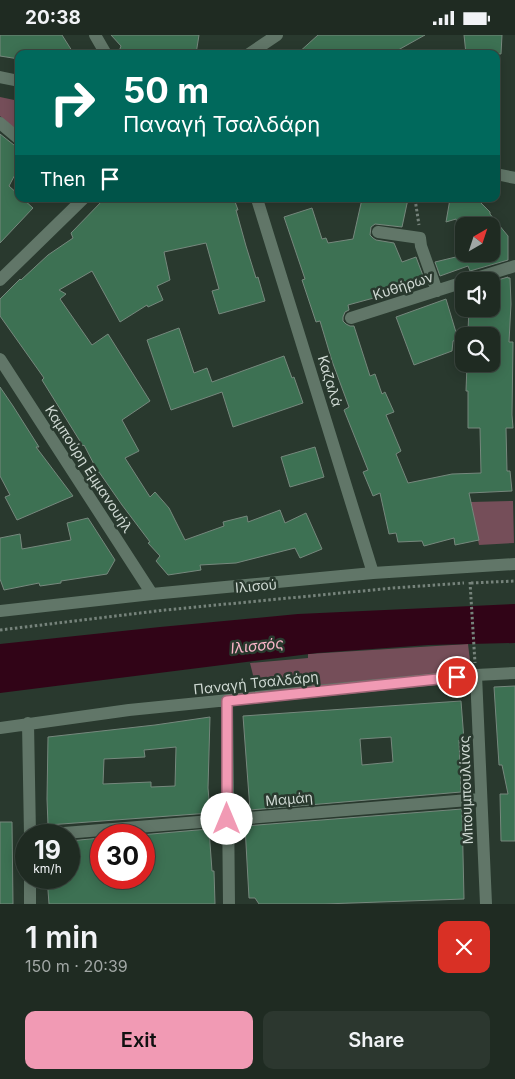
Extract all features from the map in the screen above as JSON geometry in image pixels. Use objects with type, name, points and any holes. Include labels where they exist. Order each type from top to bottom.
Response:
[{"type":"street","points":[[95,35],[104,50]]},
{"type":"street","points":[[255,50],[277,35]]},
{"type":"street","points":[[0,77],[15,80]]},
{"type":"street","points":[[0,123],[15,136]]},
{"type":"street","points":[[500,175],[515,177]]},
{"type":"street","points":[[0,280],[80,202]]},
{"type":"street","name":"Καζαλά","points":[[258,202],[373,573]]},
{"type":"street","points":[[378,233],[420,238],[421,247],[437,291]]},
{"type":"street","name":"Κυθήρων","points":[[496,272],[515,266]]},
{"type":"street","name":"Κυθήρων","points":[[351,318],[455,285]]},
{"type":"street","name":"Καμπούρη Εμμανουήλ","points":[[0,359],[152,594]]},
{"type":"street","name":"Ιλισού","points":[[0,611],[152,594],[373,573],[515,564]]},
{"type":"street","name":"Παναγή Τσαλδάρη","points":[[0,728],[129,710],[476,675],[515,673]]},
{"type":"street","name":"Μπουμπουλίνας","points":[[476,675],[486,904]]},
{"type":"street","points":[[227,701],[228,904]]},
{"type":"street","points":[[28,723],[30,824]]},
{"type":"street","name":"Μαμάη","points":[[80,832],[481,799]]},
{"type":"street","points":[[30,889],[30,904]]},
{"type":"path","points":[[414,202],[420,238]]},
{"type":"path","name":"Ιλισού","points":[[0,630],[175,609],[393,588],[515,581]]},
{"type":"path","points":[[471,596],[474,649]]},
{"type":"shaded area","points":[[0,97],[15,100],[15,130],[0,116]]},
{"type":"shaded area","points":[[513,501],[514,543],[479,545],[471,502]]},
{"type":"shaded area","points":[[468,644],[471,669],[312,687],[310,677],[255,683],[250,663],[308,658],[308,654]]},
{"type":"water","name":"Ιλισσός","points":[[515,604],[515,643],[428,645],[317,653],[0,693],[0,644],[298,614]]},
{"type":"building","points":[[0,35],[62,35],[71,50],[15,50],[15,58],[0,56]]},
{"type":"building","points":[[111,35],[199,35],[197,50],[120,50],[121,46]]},
{"type":"building","points":[[318,35],[425,35],[398,50],[301,50]]},
{"type":"building","points":[[464,35],[502,35],[501,54],[500,50],[466,50]]},
{"type":"building","points":[[0,134],[15,145],[15,175],[9,186],[15,191],[15,202],[26,202],[33,208],[0,243]]},
{"type":"building","points":[[101,202],[235,202],[246,246],[265,301],[219,314],[212,291],[219,289],[206,243],[164,252],[170,280],[157,286],[163,300],[148,307],[147,305],[120,322],[92,271],[59,290],[66,294],[60,299],[92,345],[108,334],[150,401],[122,420],[139,451],[125,458],[150,497],[155,492],[169,508],[185,540],[224,526],[223,522],[247,516],[248,522],[280,510],[285,523],[306,513],[322,549],[300,558],[295,548],[236,563],[200,565],[201,570],[168,575],[156,561],[160,556],[148,543],[150,542],[98,472],[84,445],[42,380],[44,378],[0,316],[0,299],[48,255],[73,238],[71,233]]},
{"type":"building","points":[[361,202],[407,202],[402,227],[375,224],[371,227],[370,235],[376,240],[394,243],[402,262],[416,257],[425,281],[392,293],[348,305],[349,310],[345,312],[343,321],[350,326],[354,326],[370,376],[375,374],[382,394],[385,392],[394,412],[386,415],[401,451],[396,454],[408,483],[452,474],[481,473],[480,428],[468,428],[467,372],[500,372],[500,327],[468,327],[469,317],[500,317],[500,279],[510,278],[509,342],[513,342],[513,428],[506,428],[507,471],[510,471],[512,491],[469,493],[479,540],[455,545],[454,538],[424,546],[422,541],[398,542],[396,533],[389,534],[380,493],[373,496],[363,472],[368,470],[344,410],[349,407],[320,321],[316,322],[302,280],[305,279],[284,217],[312,208],[322,239],[326,238],[328,243],[353,239]]},
{"type":"building","points":[[449,202],[480,202],[492,217],[455,217],[455,219],[446,222]]},
{"type":"building","points":[[500,226],[508,236],[508,260],[500,262]]},
{"type":"building","points":[[455,257],[455,263],[498,263],[470,271],[468,266],[440,276],[435,262]]},
{"type":"building","points":[[446,299],[455,329],[455,340],[453,341],[452,351],[414,365],[396,317]]},
{"type":"building","points":[[179,328],[194,373],[207,368],[212,382],[284,356],[303,403],[233,427],[222,392],[171,410],[147,340]]},
{"type":"building","points":[[0,387],[39,447],[36,447],[73,496],[17,520],[5,497],[10,495],[0,476]]},
{"type":"building","points":[[315,447],[324,477],[290,487],[281,457]]},
{"type":"building","points":[[88,518],[115,560],[107,574],[61,581],[61,583],[40,586],[39,583],[4,590],[0,579],[0,538],[20,534],[22,549],[71,540],[67,523]]},
{"type":"building","points":[[515,686],[515,841],[501,841],[500,794],[508,794],[502,765],[499,765],[494,687]]},
{"type":"building","points":[[461,701],[464,740],[459,740],[461,792],[250,810],[243,716]],"holes":[[[391,737],[393,762],[362,765],[360,739]]]},
{"type":"building","points":[[210,717],[208,788],[210,813],[48,824],[48,737]],"holes":[[[176,747],[175,786],[151,787],[151,782],[103,784],[104,759],[145,757],[144,750]]]},
{"type":"building","points":[[462,809],[464,899],[324,904],[259,904],[255,898],[249,898],[245,826]]},
{"type":"building","points":[[0,822],[12,822],[13,904],[0,904]]},
{"type":"building","points":[[209,829],[212,871],[214,871],[215,904],[49,904],[48,889],[80,889],[80,840],[90,839],[90,889],[155,889],[155,834]]},
{"type":"route","points":[[227,819],[227,701],[457,677]]}]
